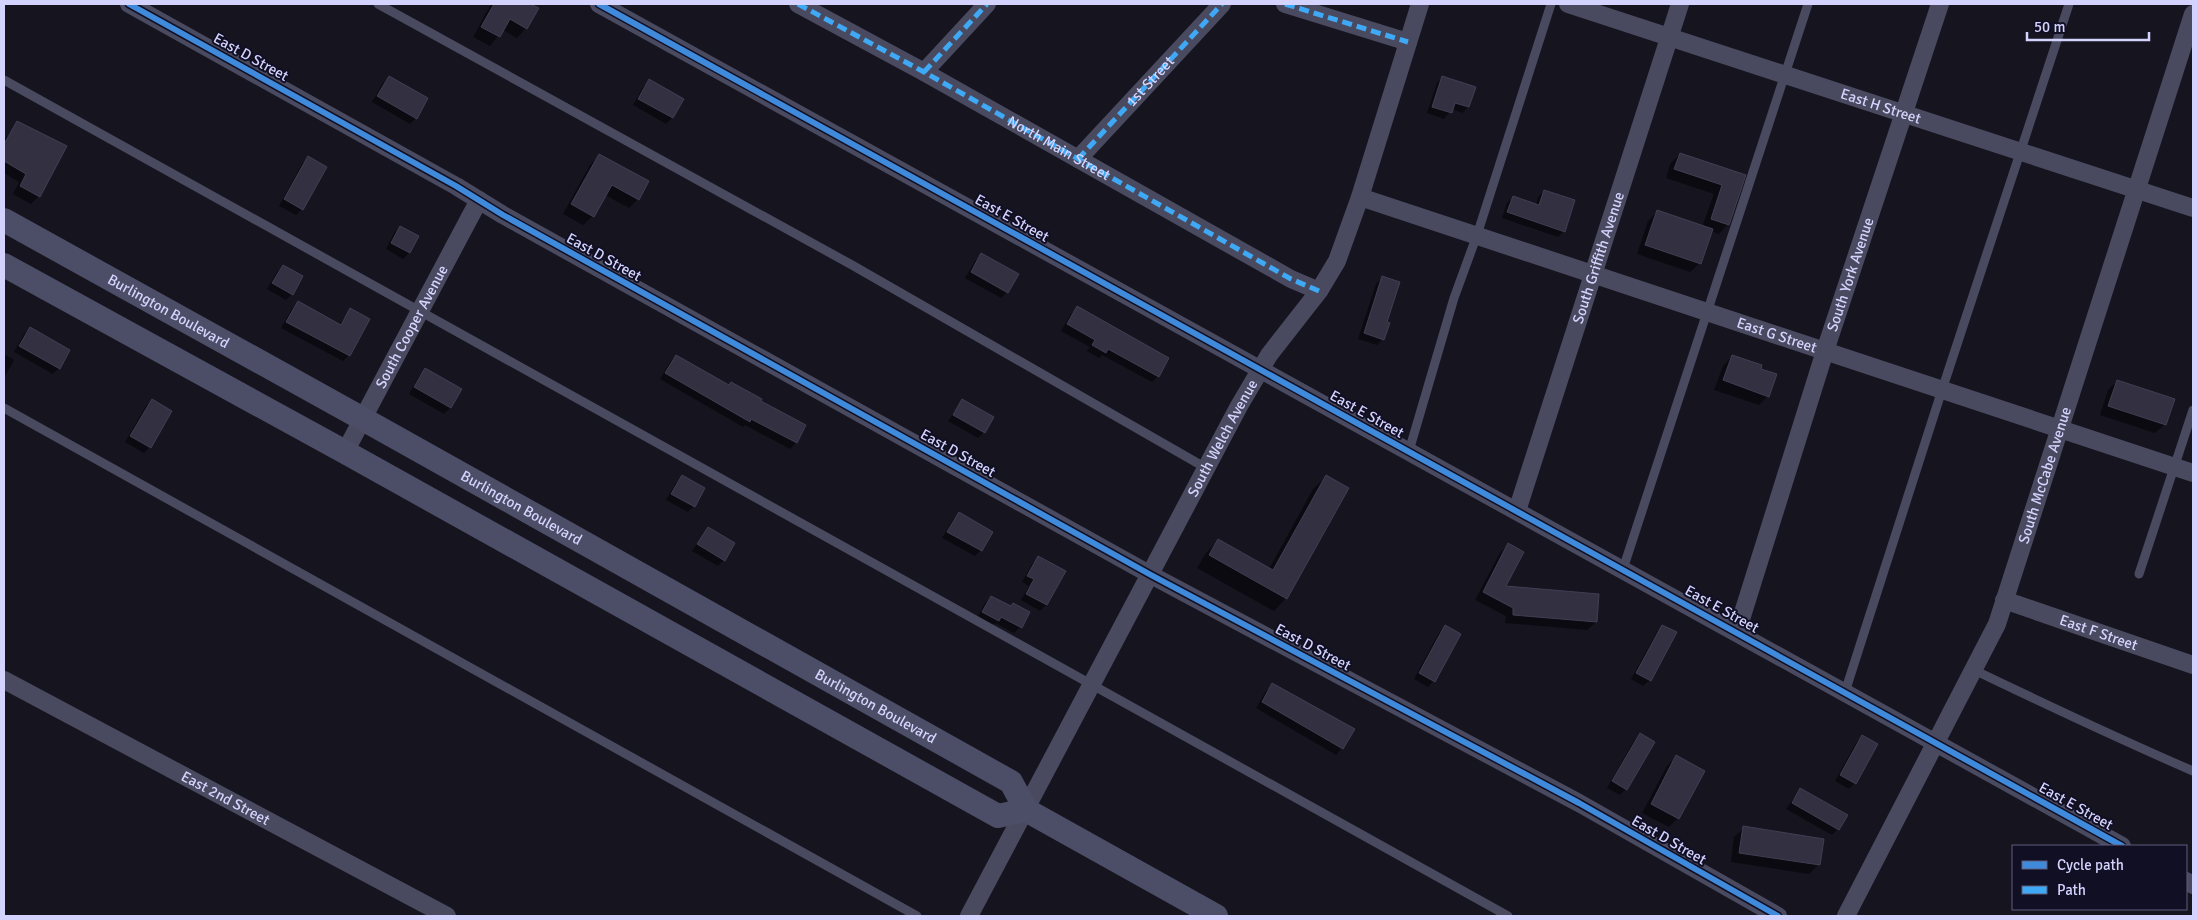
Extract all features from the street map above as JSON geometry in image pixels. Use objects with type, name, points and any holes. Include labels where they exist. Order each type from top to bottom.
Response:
[{"type":"street","name":"East D Street","points":[[130,4],[1151,575],[1579,803],[1778,916]]},
{"type":"street","name":"East E Street","points":[[599,4],[2120,845]]},
{"type":"street","name":"North Main Street","points":[[798,4],[924,72],[1291,279],[1319,292]]},
{"type":"street","points":[[924,72],[987,4]]},
{"type":"street","name":"1st Street","points":[[1078,159],[1222,4]]},
{"type":"street","points":[[1285,4],[1408,42]]},
{"type":"street","name":"South Welch Avenue","points":[[969,916],[1093,686],[1206,468],[1269,355],[1319,292],[1337,262],[1360,197],[1420,4]]},
{"type":"street","name":"East H Street","points":[[1568,4],[2193,208]]},
{"type":"street","name":"South Griffith Avenue","points":[[1518,511],[1680,4]]},
{"type":"street","name":"South York Avenue","points":[[1737,632],[1825,351],[1940,4]]},
{"type":"street","name":"South McCabe Avenue","points":[[1846,916],[1997,624],[2193,14]]},
{"type":"street","name":"East G Street","points":[[1360,197],[2193,473]]},
{"type":"street","name":"South Cooper Avenue","points":[[345,452],[479,200]]},
{"type":"street","name":"Burlington Boulevard","points":[[4,220],[363,418],[1012,782],[1026,810]]},
{"type":"street","points":[[4,265],[345,452],[998,816],[1026,810],[1216,916]]},
{"type":"street","name":"East F Street","points":[[2004,600],[2193,666]]},
{"type":"street","name":"East 2nd Street","points":[[4,680],[447,916]]},
{"type":"lane","points":[[378,4],[852,265],[1206,468]]},
{"type":"lane","points":[[1409,451],[1454,298],[1477,235],[1551,4]]},
{"type":"lane","points":[[1623,569],[1808,4]]},
{"type":"lane","points":[[1846,692],[2068,4]]},
{"type":"lane","points":[[4,80],[1508,916]]},
{"type":"lane","points":[[4,408],[714,805],[917,916]]},
{"type":"lane","points":[[2139,574],[2193,410]]},
{"type":"lane","points":[[1974,670],[2099,730],[2122,738],[2193,771]]},
{"type":"building","points":[[494,4],[530,4],[539,8],[527,29],[510,19],[500,37],[481,27]]},
{"type":"building","points":[[389,76],[428,98],[417,119],[377,96]]},
{"type":"building","points":[[1442,76],[1476,87],[1469,107],[1455,103],[1452,113],[1432,107]]},
{"type":"building","points":[[649,79],[684,99],[673,118],[638,99]]},
{"type":"building","points":[[17,121],[67,146],[40,197],[20,186],[26,174],[4,161],[4,144]]},
{"type":"building","points":[[1680,153],[1746,175],[1729,225],[1711,219],[1722,185],[1674,169]]},
{"type":"building","points":[[599,154],[649,181],[639,200],[612,185],[594,217],[571,204]]},
{"type":"building","points":[[308,156],[327,167],[303,210],[284,199]]},
{"type":"building","points":[[1544,190],[1575,200],[1565,232],[1507,212],[1513,196],[1539,205]]},
{"type":"building","points":[[1657,210],[1713,229],[1701,264],[1645,245]]},
{"type":"building","points":[[400,226],[419,236],[410,253],[391,243]]},
{"type":"building","points":[[981,253],[1019,274],[1008,293],[971,272]]},
{"type":"building","points":[[283,265],[303,276],[293,295],[272,283]]},
{"type":"building","points":[[1382,276],[1400,282],[1387,322],[1390,323],[1384,340],[1364,333]]},
{"type":"building","points":[[298,301],[341,325],[350,308],[370,319],[350,356],[286,322]]},
{"type":"building","points":[[1077,306],[1169,358],[1159,377],[1108,349],[1106,353],[1092,345],[1095,340],[1067,324]]},
{"type":"building","points":[[30,327],[70,350],[60,369],[19,346]]},
{"type":"building","points":[[676,355],[729,385],[731,382],[762,399],[761,401],[806,425],[797,443],[751,419],[750,422],[665,373]]},
{"type":"building","points":[[1732,355],[1762,365],[1761,369],[1777,374],[1769,397],[1723,380]]},
{"type":"building","points":[[425,368],[462,389],[451,408],[414,387]]},
{"type":"building","points":[[2117,380],[2175,399],[2166,425],[2108,406]]},
{"type":"building","points":[[152,399],[172,411],[151,448],[130,436]]},
{"type":"building","points":[[962,399],[994,417],[985,433],[953,415]]},
{"type":"building","points":[[682,475],[705,488],[695,507],[671,494]]},
{"type":"building","points":[[1326,475],[1349,488],[1287,599],[1209,555],[1218,539],[1273,570]]},
{"type":"building","points":[[959,512],[993,532],[982,551],[947,532]]},
{"type":"building","points":[[708,527],[735,543],[725,561],[697,544]]},
{"type":"building","points":[[1508,543],[1524,552],[1506,586],[1599,594],[1597,622],[1513,615],[1513,608],[1483,592]]},
{"type":"building","points":[[1038,556],[1066,571],[1047,605],[1026,594],[1034,579],[1027,576]]},
{"type":"building","points":[[991,596],[1011,606],[1013,603],[1030,612],[1022,628],[1001,617],[999,621],[982,612]]},
{"type":"building","points":[[1445,625],[1461,634],[1435,682],[1419,673]]},
{"type":"building","points":[[1662,625],[1677,632],[1651,681],[1636,673]]},
{"type":"building","points":[[1272,683],[1355,729],[1343,749],[1262,702]]},
{"type":"building","points":[[1640,733],[1655,742],[1627,790],[1612,781]]},
{"type":"building","points":[[1862,735],[1878,744],[1856,784],[1840,775]]},
{"type":"building","points":[[1676,755],[1705,771],[1679,819],[1651,804]]},
{"type":"building","points":[[1800,788],[1848,815],[1839,830],[1792,803]]},
{"type":"building","points":[[1743,826],[1824,839],[1820,865],[1739,853]]},
{"type":"marked path","points":[[798,4],[924,72],[1291,279],[1319,291]]},
{"type":"marked path","points":[[924,72],[987,4]]},
{"type":"marked path","points":[[1078,159],[1222,4]]},
{"type":"marked path","points":[[1285,4],[1408,42]]},
{"type":"cycle path","points":[[129,4],[456,186],[503,215],[1151,575],[1579,803],[1778,916]]},
{"type":"cycle path","points":[[599,4],[2120,845]]}]
